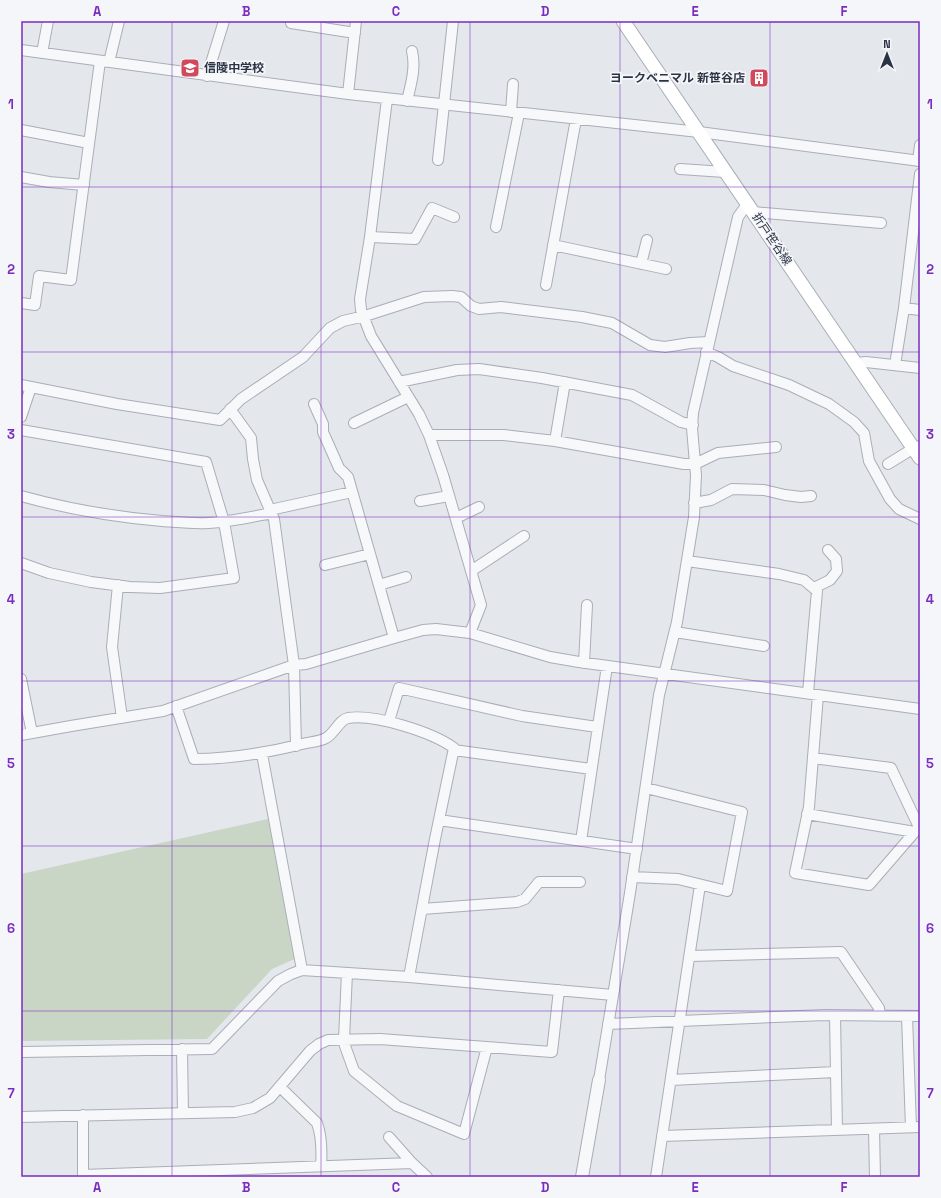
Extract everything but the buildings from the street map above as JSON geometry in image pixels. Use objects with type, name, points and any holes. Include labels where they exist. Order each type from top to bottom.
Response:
[{"type":"main road","name":"折戸笹谷線","points":[[623,21],[856,363],[918,451]]},
{"type":"street","points":[[42,53],[48,21]]},
{"type":"street","points":[[21,303],[35,305],[39,276],[71,280],[89,143],[104,62],[119,21]]},
{"type":"street","points":[[207,76],[224,21]]},
{"type":"street","points":[[292,21],[291,23],[355,33]]},
{"type":"street","points":[[348,94],[356,21]]},
{"type":"street","points":[[438,160],[454,21]]},
{"type":"street","points":[[21,50],[387,99],[699,132],[919,161],[920,145]]},
{"type":"street","points":[[407,101],[413,75],[412,51]]},
{"type":"street","points":[[496,227],[515,113],[513,84]]},
{"type":"street","points":[[387,99],[370,236],[360,299],[361,310],[371,336],[419,414],[429,435],[456,518],[481,605],[470,633]]},
{"type":"street","points":[[546,285],[576,119]]},
{"type":"street","points":[[21,130],[89,143]]},
{"type":"street","points":[[680,169],[725,172]]},
{"type":"street","points":[[895,365],[904,308],[920,174]]},
{"type":"street","points":[[21,177],[49,182],[84,185]]},
{"type":"street","points":[[582,1177],[630,893],[659,695],[675,632],[694,517],[696,475],[693,413],[738,217],[750,207],[881,223]]},
{"type":"street","points":[[370,236],[415,239],[432,208],[454,217]]},
{"type":"street","points":[[641,264],[647,240]]},
{"type":"street","points":[[553,245],[666,270]]},
{"type":"street","points":[[21,385],[111,403],[220,420],[240,399],[303,357],[330,328],[343,321],[424,298],[452,296],[461,298],[479,309],[501,307],[582,317],[612,323],[650,345],[666,346],[690,343],[708,347],[718,357],[733,366],[789,385],[829,404],[854,422],[864,433],[869,461],[890,499],[899,509],[920,519]]},
{"type":"street","points":[[904,308],[920,310]]},
{"type":"street","points":[[856,363],[866,362],[920,368]]},
{"type":"street","points":[[399,382],[457,370],[478,369],[565,382],[632,395],[681,422],[693,425]]},
{"type":"street","points":[[554,442],[565,382]]},
{"type":"street","points":[[21,417],[31,388]]},
{"type":"street","points":[[354,423],[408,397]]},
{"type":"street","points":[[314,404],[323,424],[323,432],[339,468],[348,477],[394,638]]},
{"type":"street","points":[[230,408],[251,438],[257,480],[274,519],[294,665],[296,746]]},
{"type":"street","points":[[21,430],[206,462],[224,522],[234,578],[160,588],[91,582],[49,573],[21,563]]},
{"type":"street","points":[[429,435],[504,435],[684,464],[695,464],[718,453],[776,447]]},
{"type":"street","points":[[888,464],[918,451]]},
{"type":"street","points":[[694,503],[711,500],[732,489],[764,490],[801,497],[811,496]]},
{"type":"street","points":[[21,496],[58,506],[128,518],[207,523],[224,522],[271,512],[352,492]]},
{"type":"street","points":[[420,502],[449,496]]},
{"type":"street","points":[[456,518],[478,507]]},
{"type":"street","points":[[472,571],[524,536]]},
{"type":"street","points":[[814,588],[830,580],[837,571],[836,560],[828,550]]},
{"type":"street","points":[[326,565],[370,554]]},
{"type":"street","points":[[687,561],[778,574],[804,580],[817,591],[813,694],[813,758],[807,814],[795,873],[869,885],[919,827],[891,768],[813,758]]},
{"type":"street","points":[[379,585],[406,577]]},
{"type":"street","points":[[118,585],[112,647],[122,718]]},
{"type":"street","points":[[584,663],[587,605]]},
{"type":"street","points":[[21,735],[163,711],[294,665],[306,664],[423,630],[436,629],[470,633],[550,657],[584,663],[920,709]]},
{"type":"street","points":[[675,632],[764,646]]},
{"type":"street","points":[[581,840],[607,666]]},
{"type":"street","points":[[21,679],[32,733]]},
{"type":"street","points":[[389,721],[399,688],[522,716],[597,726]]},
{"type":"street","points":[[176,706],[194,759],[213,759],[262,754],[296,746],[326,738],[345,719],[360,717],[389,721],[443,740],[454,748],[454,750],[591,769]]},
{"type":"street","points":[[409,977],[454,750]]},
{"type":"street","points":[[262,754],[302,970]]},
{"type":"street","points":[[632,879],[678,879],[727,891],[742,812],[646,788]]},
{"type":"street","points":[[807,814],[915,832]]},
{"type":"street","points":[[439,820],[637,849]]},
{"type":"street","points":[[422,909],[517,902],[525,899],[539,882],[580,882]]},
{"type":"street","points":[[656,1177],[700,885]]},
{"type":"street","points":[[690,956],[841,952],[879,1008],[880,1016]]},
{"type":"street","points":[[21,1052],[212,1049],[278,981],[302,970],[409,977],[613,995]]},
{"type":"street","points":[[347,973],[344,1039],[354,1071],[397,1106],[464,1134],[487,1047]]},
{"type":"street","points":[[21,1117],[235,1112],[253,1108],[270,1098],[310,1051],[319,1044],[328,1040],[380,1039],[552,1052],[559,990]]},
{"type":"street","points":[[608,1024],[835,1015],[920,1016]]},
{"type":"street","points":[[835,1015],[837,1130]]},
{"type":"street","points":[[662,1136],[915,1127],[915,1073],[908,1016]]},
{"type":"street","points":[[182,1049],[183,1113]]},
{"type":"street","points":[[671,1080],[836,1072]]},
{"type":"street","points":[[280,1087],[317,1123],[322,1150],[321,1166]]},
{"type":"street","points":[[83,1115],[83,1175],[412,1163]]},
{"type":"street","points":[[874,1129],[875,1177]]},
{"type":"street","points":[[388,1137],[427,1177]]},
{"type":"green space","points":[[268,819],[297,958],[272,969],[207,1039],[21,1041],[21,874]]},
{"type":"place","name":"信陵中学校","points":[[190,68]]},
{"type":"place","name":"ヨークベニマル 新笹谷店","points":[[759,78]]}]
